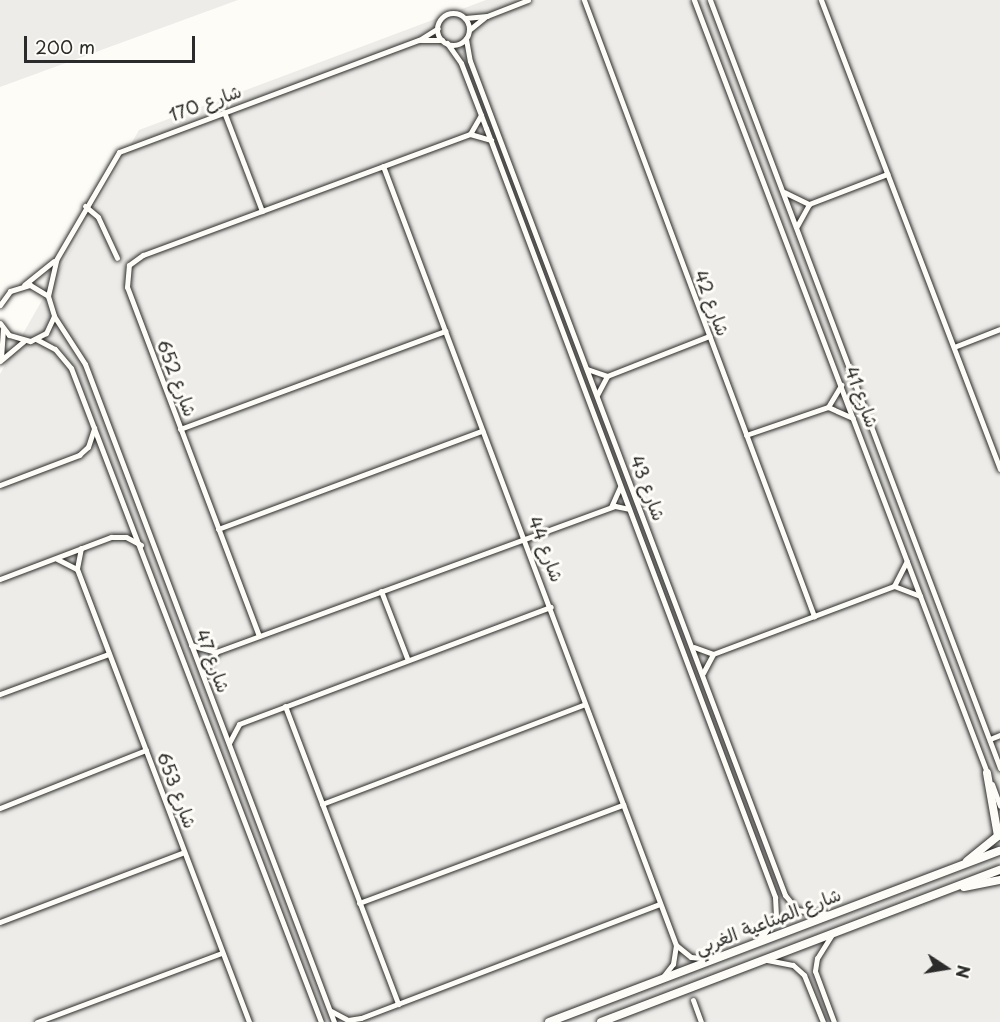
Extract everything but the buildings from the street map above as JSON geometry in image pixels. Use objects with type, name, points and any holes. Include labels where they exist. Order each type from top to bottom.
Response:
[{"type":"main road","points":[[961,866],[998,836],[987,773]]},
{"type":"main road","name":"شارع الصناعية الغربي","points":[[549,1022],[1000,851]]},
{"type":"main road","name":"شارع الصناعية الغربي","points":[[601,1022],[1000,870]]},
{"type":"main road","points":[[949,889],[1000,880]]},
{"type":"street","points":[[487,16],[469,30],[466,39],[445,42],[438,28],[448,14],[465,18],[487,16],[528,0]]},
{"type":"street","name":"شارع 42","points":[[584,0],[814,616]]},
{"type":"street","name":"شارع 41","points":[[694,0],[855,419],[1000,806]]},
{"type":"street","name":"شارع 41","points":[[710,0],[1000,768]]},
{"type":"street","points":[[821,0],[1000,469]]},
{"type":"street","points":[[465,18],[469,30]]},
{"type":"street","name":"شارع 170","points":[[48,296],[56,260],[85,206],[119,152],[419,40],[438,28]]},
{"type":"street","name":"شارع 43","points":[[466,39],[470,61],[788,902],[802,913],[833,914]]},
{"type":"street","name":"شارع 170","points":[[419,40],[445,42]]},
{"type":"street","name":"شارع 43","points":[[445,42],[461,63],[481,114],[775,897],[776,918],[756,943]]},
{"type":"street","points":[[224,112],[262,211]]},
{"type":"street","points":[[481,114],[470,134],[491,140]]},
{"type":"street","name":"شارع 652","points":[[258,636],[127,287],[129,265],[143,255],[470,134]]},
{"type":"street","name":"شارع 44","points":[[383,166],[482,432],[527,539],[585,704],[676,945]]},
{"type":"street","points":[[796,228],[809,204],[887,174]]},
{"type":"street","points":[[782,191],[809,204]]},
{"type":"street","points":[[85,206],[98,217],[117,258]]},
{"type":"street","name":"شارع 170","points":[[0,304],[10,291],[23,285],[56,260]]},
{"type":"street","points":[[23,285],[48,296]]},
{"type":"street","name":"شارع 47","points":[[48,296],[54,316],[85,364],[334,1022]]},
{"type":"street","points":[[0,361],[24,341],[36,339],[46,333],[54,316]]},
{"type":"street","points":[[2,326],[24,341]]},
{"type":"street","points":[[0,361],[2,326]]},
{"type":"street","points":[[954,347],[1000,329]]},
{"type":"street","points":[[180,429],[445,331]]},
{"type":"street","points":[[597,395],[608,376],[709,336]]},
{"type":"street","name":"شارع 47","points":[[36,339],[64,357],[94,427],[141,545],[321,1022]]},
{"type":"street","points":[[587,369],[608,376]]},
{"type":"street","points":[[746,435],[828,407],[841,383]]},
{"type":"street","points":[[828,407],[855,419]]},
{"type":"street","points":[[0,485],[79,455],[91,442],[94,427]]},
{"type":"street","points":[[218,529],[482,432]]},
{"type":"street","points":[[611,507],[620,485]]},
{"type":"street","points":[[191,645],[216,652],[611,507],[629,509]]},
{"type":"street","points":[[0,579],[119,536],[141,545]]},
{"type":"street","points":[[56,558],[76,569],[81,548]]},
{"type":"street","points":[[894,586],[907,559]]},
{"type":"street","name":"شارع 653","points":[[76,569],[249,1022]]},
{"type":"street","points":[[693,646],[713,654],[894,586],[921,596]]},
{"type":"street","points":[[381,591],[407,658]]},
{"type":"street","points":[[228,745],[239,724],[407,658],[551,607]]},
{"type":"street","points":[[202,675],[216,652]]},
{"type":"street","points":[[0,694],[109,654]]},
{"type":"street","points":[[703,674],[713,654]]},
{"type":"street","points":[[322,804],[585,704]]},
{"type":"street","points":[[285,706],[398,1004]]},
{"type":"street","points":[[990,739],[1000,735]]},
{"type":"street","points":[[0,808],[146,750]]},
{"type":"street","points":[[359,903],[623,805]]},
{"type":"street","points":[[0,922],[184,852]]},
{"type":"street","points":[[330,1010],[354,1020],[660,904]]},
{"type":"street","points":[[834,933],[815,964],[834,1022]]},
{"type":"street","points":[[658,982],[673,964],[676,945],[691,957],[714,960]]},
{"type":"street","points":[[37,1022],[222,953]]},
{"type":"street","points":[[766,959],[793,965],[804,975],[823,1022]]},
{"type":"street","points":[[693,1000],[701,1022]]},
{"type":"shaded area","points":[[0,0],[238,0],[0,87]]},
{"type":"shaded area","points":[[486,0],[1000,0],[1000,1022],[0,1022],[0,374],[139,130]]}]
